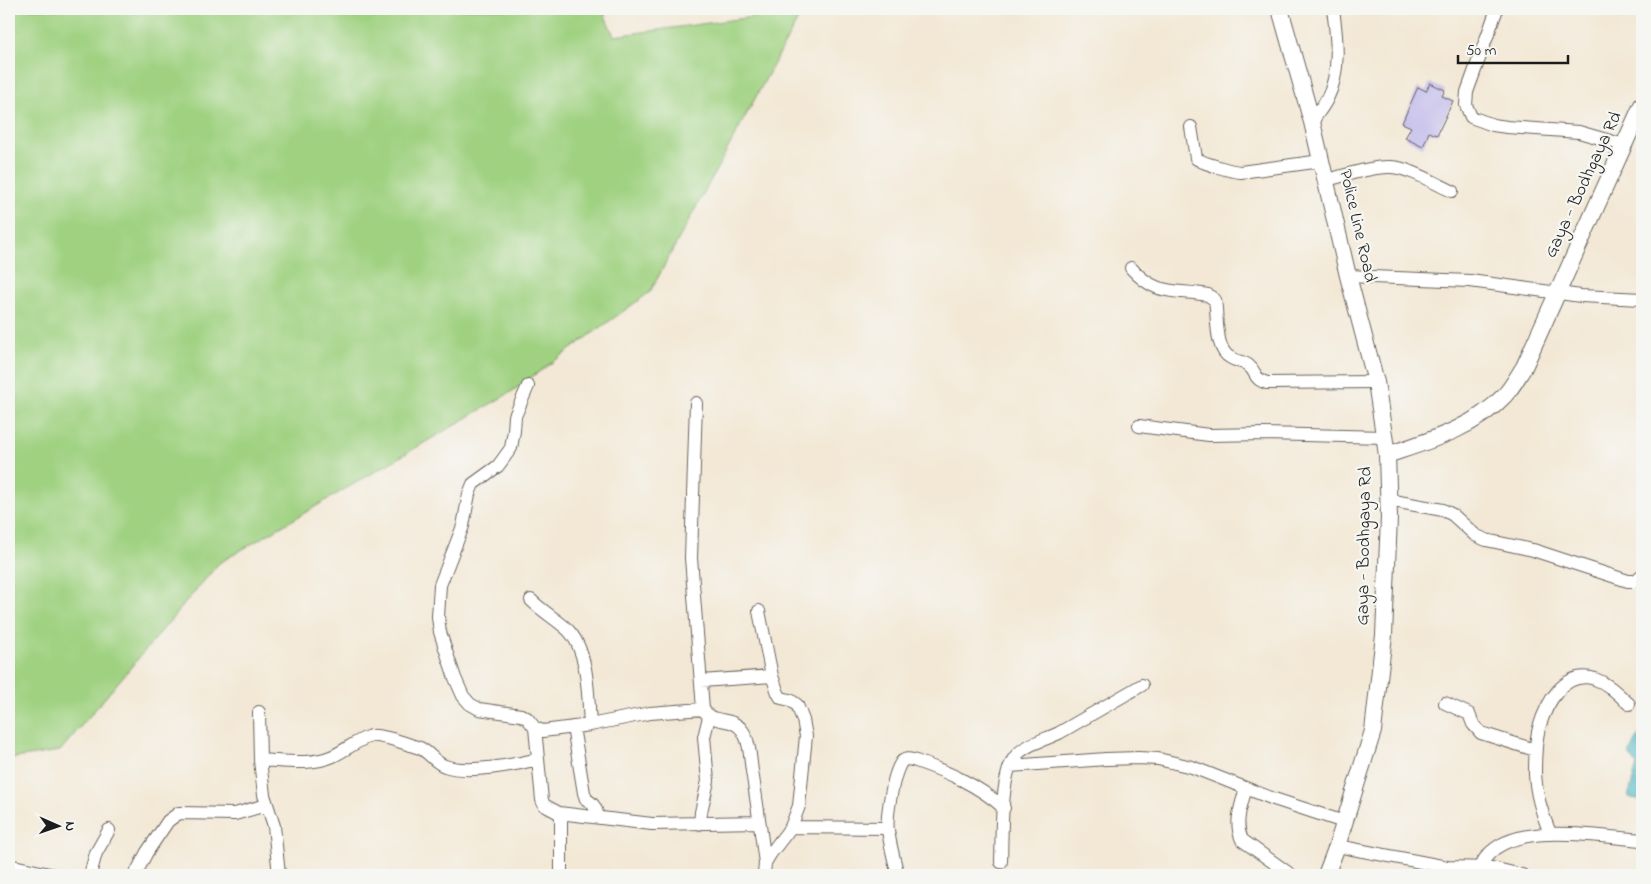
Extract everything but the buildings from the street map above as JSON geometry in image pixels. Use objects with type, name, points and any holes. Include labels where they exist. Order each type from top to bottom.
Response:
[{"type":"street","name":"Police Line Road","points":[[1280,9],[1312,122],[1348,276],[1376,382],[1387,455]]},
{"type":"street","points":[[1312,122],[1328,98],[1334,77],[1337,52],[1333,9]]},
{"type":"street","points":[[1497,9],[1467,92],[1466,105],[1472,116],[1493,125],[1579,132],[1624,145]]},
{"type":"street","name":"Gaya - Bodhgaya Rd","points":[[1326,875],[1373,731],[1384,635],[1388,500],[1387,455],[1454,432],[1480,417],[1505,396],[1524,366],[1642,105]]},
{"type":"street","points":[[1191,127],[1196,158],[1199,161],[1220,166],[1228,171],[1241,172],[1321,161]]},
{"type":"street","points":[[1326,180],[1392,167],[1452,191]]},
{"type":"street","points":[[1132,268],[1147,284],[1157,288],[1208,295],[1215,300],[1218,335],[1226,354],[1231,359],[1242,361],[1248,365],[1260,381],[1267,384],[1376,382]]},
{"type":"street","points":[[1348,276],[1470,281],[1556,293],[1642,299]]},
{"type":"street","points":[[528,386],[515,416],[511,448],[498,466],[474,484],[469,494],[463,526],[440,585],[438,617],[440,632],[463,696],[470,704],[479,709],[521,715],[527,718],[535,728],[543,731],[590,725],[650,713],[706,713],[737,725],[742,729],[746,737],[760,822],[764,869]]},
{"type":"street","points":[[696,403],[691,558],[701,682],[706,713],[704,745],[708,781],[700,824]]},
{"type":"street","points":[[1139,426],[1209,435],[1264,434],[1385,437]]},
{"type":"street","points":[[1388,500],[1443,510],[1454,515],[1475,535],[1486,540],[1532,550],[1628,581],[1635,581],[1642,575]]},
{"type":"street","points":[[531,600],[568,630],[576,641],[587,679],[590,725]]},
{"type":"street","points":[[759,611],[772,676],[778,693],[781,698],[790,700],[797,705],[806,736],[799,806],[791,827],[770,852],[764,869]]},
{"type":"street","points":[[701,682],[772,676]]},
{"type":"street","points":[[1550,833],[1540,808],[1536,791],[1535,750],[1546,706],[1568,682],[1585,677],[1603,683],[1629,704]]},
{"type":"street","points":[[1001,862],[1006,784],[1014,757],[1021,751],[1059,732],[1142,685]]},
{"type":"street","points":[[1445,703],[1464,710],[1469,714],[1473,724],[1481,733],[1535,750]]},
{"type":"street","points":[[260,712],[260,760],[263,790],[266,805],[274,826],[279,875]]},
{"type":"street","points":[[573,727],[584,793],[586,799],[592,802],[596,808],[598,817]]},
{"type":"street","points":[[535,728],[542,800],[544,805],[559,813],[652,824],[760,822]]},
{"type":"street","points":[[260,760],[302,763],[321,760],[370,736],[378,736],[420,748],[444,766],[452,768],[497,767],[538,759]]},
{"type":"street","points":[[1010,766],[1106,758],[1158,759],[1192,767],[1344,822]]},
{"type":"street","points":[[898,875],[888,828],[894,782],[900,764],[904,760],[916,760],[951,774],[992,797],[1004,808]]},
{"type":"street","points":[[1246,788],[1237,822],[1242,840],[1291,875]]},
{"type":"street","points":[[135,875],[147,852],[168,822],[179,813],[235,814],[266,805]]},
{"type":"street","points":[[559,813],[561,818],[561,875]]},
{"type":"street","points":[[791,827],[866,826],[888,828]]},
{"type":"street","points":[[90,875],[96,853],[109,830]]},
{"type":"street","points":[[1480,868],[1489,854],[1513,839],[1529,835],[1550,833],[1642,840]]},
{"type":"street","points":[[1337,846],[1448,867],[1464,872],[1480,868],[1522,875]]},
{"type":"street","points":[[9,865],[54,875]]},
{"type":"green space","points":[[9,9],[602,9],[614,36],[803,10],[650,292],[511,392],[219,563],[60,751],[9,759]]},
{"type":"water","points":[[1642,730],[1642,800],[1628,797],[1637,765],[1629,754]]}]
